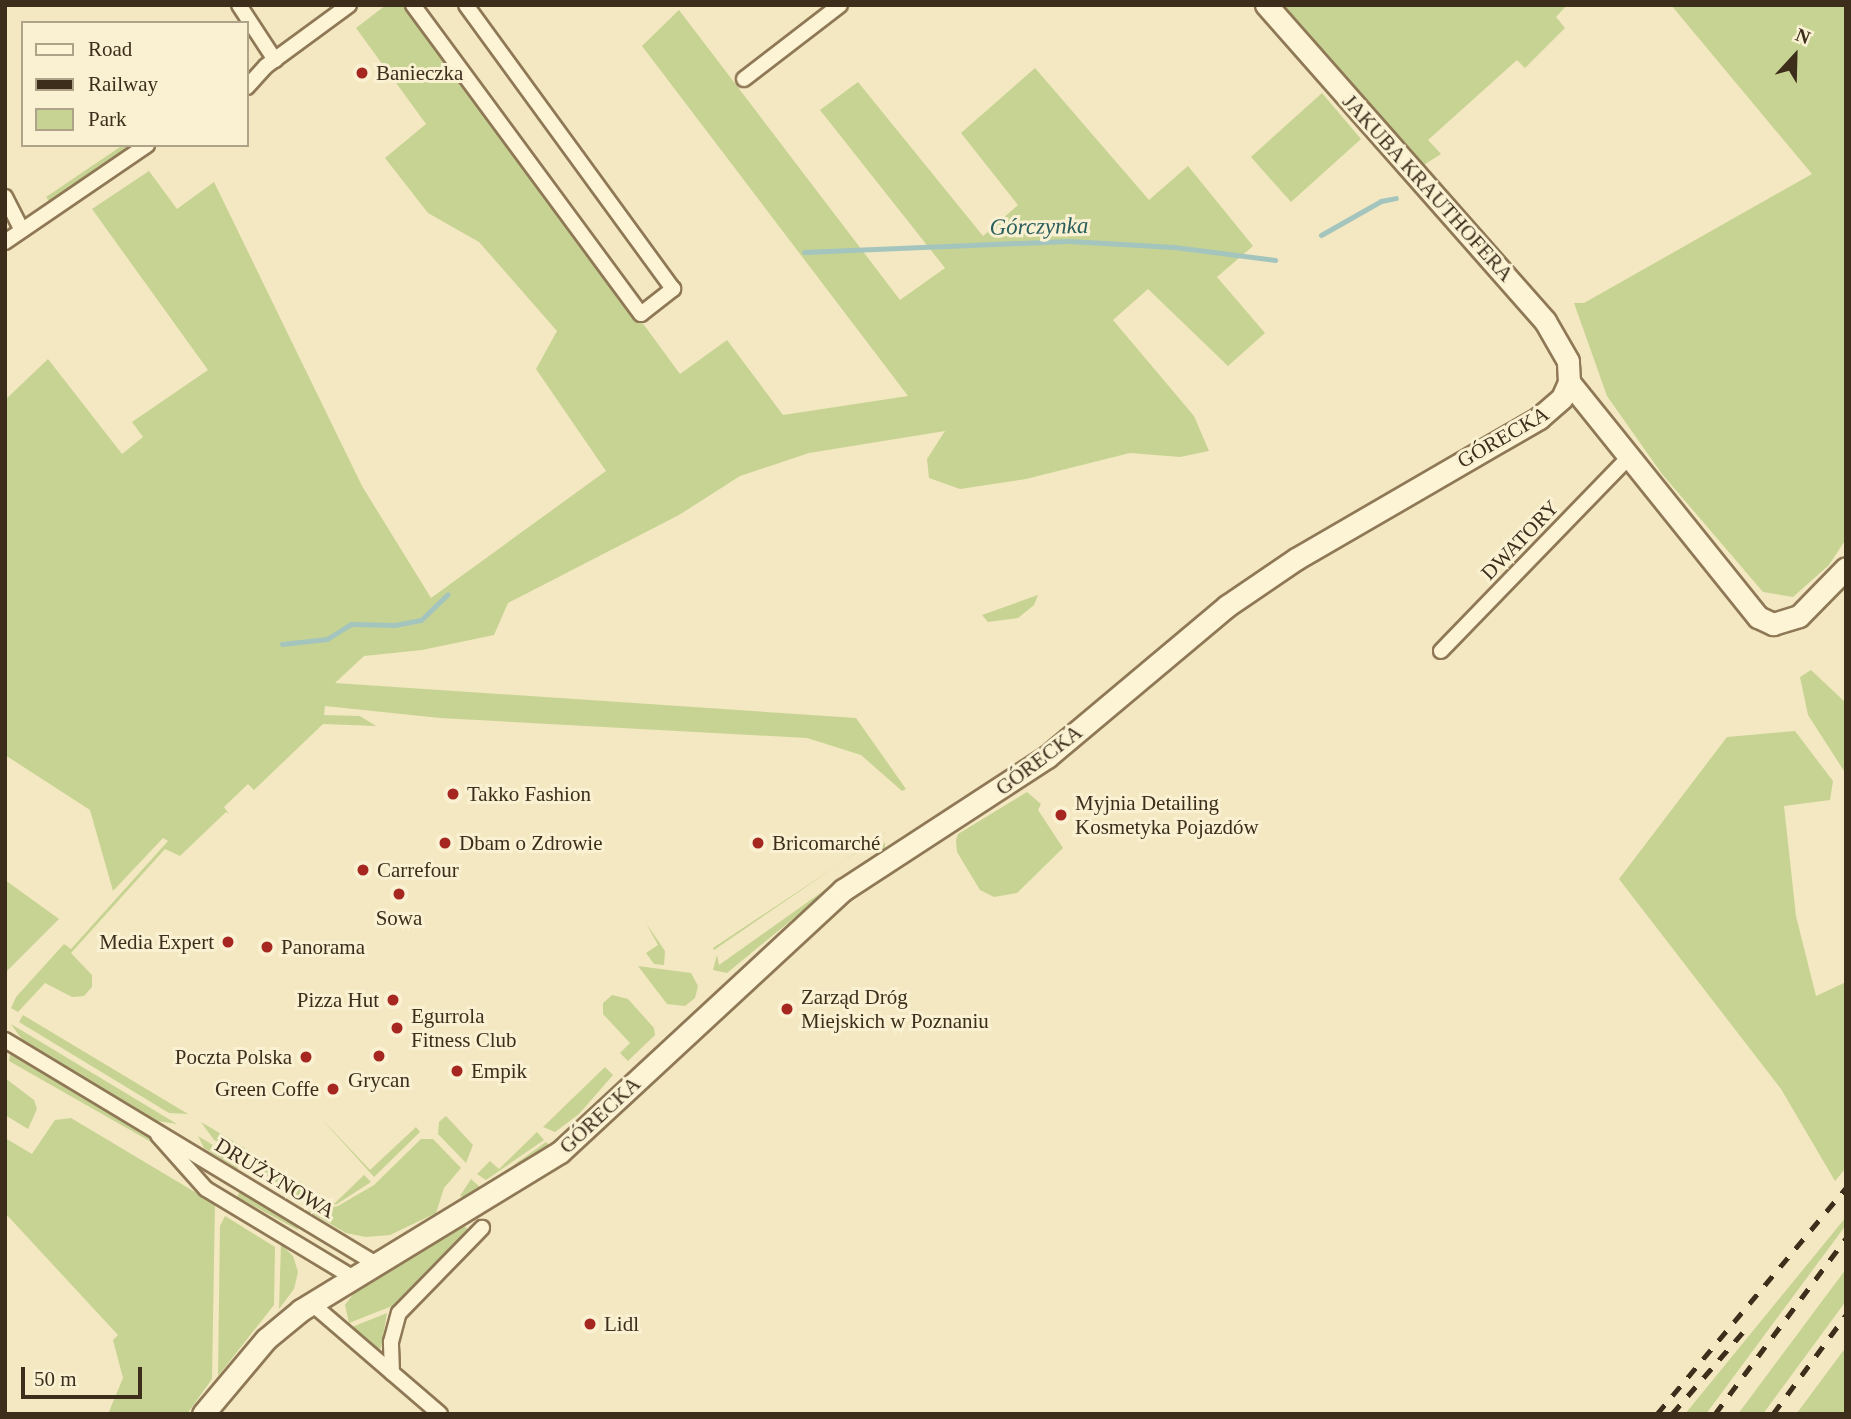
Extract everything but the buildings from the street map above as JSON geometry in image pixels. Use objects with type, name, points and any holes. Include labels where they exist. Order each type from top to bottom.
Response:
[{"type":"street","points":[[239,5],[248,21]]},
{"type":"street","points":[[248,86],[271,63],[349,5]]},
{"type":"street","points":[[413,5],[641,314],[673,289],[467,5]]},
{"type":"street","points":[[744,79],[839,5]]},
{"type":"street","name":"JAKUBA KRAUTHOFERA","points":[[1266,5],[1545,321],[1568,361],[1569,382]]},
{"type":"street","points":[[248,21],[271,63]]},
{"type":"street","points":[[248,72],[271,63]]},
{"type":"street","points":[[5,242],[144,147]]},
{"type":"street","points":[[5,197],[22,230]]},
{"type":"street","points":[[1569,382],[1765,621],[1782,623],[1799,616],[1846,568]]},
{"type":"street","name":"GÓRECKA","points":[[203,1414],[266,1339],[311,1303],[560,1152],[819,909],[862,876],[1047,757],[1227,606],[1372,511],[1539,418],[1556,405],[1569,382]]},
{"type":"street","name":"DWATORY","points":[[1441,651],[1629,457]]},
{"type":"street","name":"DRUŻYNOWA","points":[[5,1040],[375,1263]]},
{"type":"street","name":"DRUŻYNOWA","points":[[153,1128],[206,1189],[352,1277]]},
{"type":"street","points":[[392,1373],[391,1342],[399,1313],[482,1228]]},
{"type":"street","points":[[311,1303],[440,1414]]},
{"type":"green space","points":[[386,5],[409,5],[680,374],[727,340],[783,415],[908,396],[642,46],[679,10],[900,300],[945,268],[820,110],[858,82],[983,236],[1018,205],[961,133],[1035,68],[1149,200],[1188,166],[1253,246],[1217,277],[1265,333],[1228,366],[1148,289],[1113,320],[1194,416],[1209,451],[1180,457],[1130,453],[1026,479],[960,489],[929,478],[927,459],[945,431],[809,453],[740,476],[679,515],[508,603],[494,635],[422,650],[364,656],[335,683],[856,718],[906,789],[902,791],[861,755],[807,738],[440,718],[325,706],[324,715],[360,716],[376,726],[323,724],[254,790],[248,784],[224,807],[229,814],[226,812],[180,856],[165,849],[71,953],[92,975],[92,987],[84,996],[72,997],[45,983],[18,1012],[11,1008],[16,997],[64,944],[71,949],[168,841],[163,838],[113,891],[90,810],[5,755],[5,400],[48,359],[122,454],[143,437],[132,422],[208,370],[92,209],[149,171],[177,209],[214,182],[362,486],[431,598],[606,471],[536,369],[557,331],[479,242],[428,213],[385,158],[426,124],[356,28]]},
{"type":"green space","points":[[1279,5],[1567,5],[1556,17],[1565,28],[1525,68],[1517,60],[1428,140],[1441,154],[1422,166]]},
{"type":"green space","points":[[1671,5],[1846,5],[1846,539],[1829,565],[1793,597],[1763,592],[1662,474],[1607,396],[1574,303],[1584,303],[1812,174]]},
{"type":"green space","points":[[1322,93],[1361,139],[1291,202],[1251,157]]},
{"type":"green space","points":[[120,147],[128,147],[49,201],[46,197]]},
{"type":"green space","points":[[1038,595],[1034,605],[1018,618],[988,622],[982,615]]},
{"type":"green space","points":[[1811,670],[1846,703],[1846,774],[1808,715],[1800,677]]},
{"type":"green space","points":[[1795,731],[1833,781],[1830,800],[1784,806],[1796,916],[1816,996],[1846,982],[1846,1168],[1835,1181],[1781,1089],[1619,879],[1727,737]]},
{"type":"green space","points":[[1027,792],[1041,804],[1038,810],[1063,848],[1017,893],[994,897],[980,890],[957,852],[956,840],[958,834]]},
{"type":"green space","points":[[885,841],[885,851],[822,895],[727,973],[713,970],[717,955],[719,965],[881,850]]},
{"type":"green space","points":[[840,863],[714,950],[713,948]]},
{"type":"green space","points":[[5,880],[59,919],[5,973]]},
{"type":"green space","points":[[646,923],[665,951],[664,965],[654,964],[646,953],[658,945]]},
{"type":"green space","points":[[638,966],[691,973],[698,986],[695,998],[685,1006],[667,1004]]},
{"type":"green space","points":[[612,995],[628,999],[654,1028],[655,1035],[628,1061],[620,1053],[630,1043],[603,1014],[603,1003]]},
{"type":"green space","points":[[23,1015],[188,1114],[169,1113],[19,1022]]},
{"type":"green space","points":[[11,1024],[177,1124],[157,1121],[23,1041]]},
{"type":"green space","points":[[10,1054],[152,1138],[153,1143],[9,1061]]},
{"type":"green space","points":[[605,1067],[613,1075],[579,1114],[555,1132],[543,1127]]},
{"type":"green space","points":[[5,1078],[34,1100],[37,1109],[28,1129],[5,1115]]},
{"type":"green space","points":[[319,1116],[370,1170],[416,1127],[420,1132],[374,1177]]},
{"type":"green space","points":[[446,1116],[473,1145],[466,1163],[438,1134],[439,1122]]},
{"type":"green space","points":[[71,1118],[215,1204],[212,1379],[187,1414],[108,1414],[123,1378],[113,1340],[118,1335],[5,1213],[5,1138],[32,1154],[55,1120]]},
{"type":"green space","points":[[201,1122],[253,1153],[250,1158],[214,1140]]},
{"type":"green space","points":[[537,1132],[544,1140],[486,1180],[477,1174],[490,1161],[499,1169]]},
{"type":"green space","points":[[198,1136],[236,1159],[238,1169],[204,1148]]},
{"type":"green space","points":[[421,1139],[433,1139],[461,1168],[444,1188],[436,1213],[390,1235],[366,1237],[346,1233],[308,1211],[338,1206],[374,1185]]},
{"type":"green space","points":[[546,1142],[550,1146],[466,1198],[460,1196],[471,1179],[481,1188]]},
{"type":"green space","points":[[259,1157],[335,1203],[364,1175],[371,1182],[337,1204],[311,1206],[260,1171],[256,1165]]},
{"type":"green space","points":[[240,1191],[297,1225],[298,1230],[237,1197]]},
{"type":"green space","points":[[225,1216],[275,1247],[274,1305],[218,1376],[220,1226]]},
{"type":"green space","points":[[1846,1217],[1846,1225],[1706,1414],[1685,1414]]},
{"type":"green space","points":[[461,1225],[467,1228],[465,1236],[392,1306],[349,1323],[345,1305],[357,1289]]},
{"type":"green space","points":[[281,1244],[293,1256],[298,1272],[294,1289],[279,1309]]},
{"type":"green space","points":[[1846,1269],[1846,1301],[1763,1414],[1738,1414]]},
{"type":"green space","points":[[387,1313],[381,1348],[377,1350],[352,1327]]},
{"type":"green space","points":[[1846,1347],[1846,1414],[1796,1414],[1800,1409]]},
{"type":"waterway","name":"Górczynka","points":[[1321,235],[1381,201],[1396,198]]},
{"type":"waterway","name":"Górczynka","points":[[804,252],[1068,241],[1174,247],[1275,260]]},
{"type":"waterway","name":"Górczynka","points":[[282,644],[327,639],[351,624],[395,625],[421,620],[448,594]]},
{"type":"railway","points":[[1657,1414],[1846,1188]]},
{"type":"railway","points":[[1715,1414],[1846,1238]]},
{"type":"railway","points":[[1773,1414],[1846,1315]]},
{"type":"railway","points":[[1672,1414],[1743,1332]]},
{"type":"place","name":"Banieczka","points":[[362,73]]},
{"type":"place","name":"Takko Fashion","points":[[453,794]]},
{"type":"place","name":"Myjnia Detailing Kosmetyka Pojazdów","points":[[1061,815]]},
{"type":"place","name":"Dbam o Zdrowie","points":[[445,843]]},
{"type":"place","name":"Bricomarché","points":[[758,843]]},
{"type":"place","name":"Carrefour","points":[[363,870]]},
{"type":"place","name":"Sowa","points":[[399,894]]},
{"type":"place","name":"Media Expert","points":[[228,942]]},
{"type":"place","name":"Panorama","points":[[267,947]]},
{"type":"place","name":"Pizza Hut","points":[[393,1000]]},
{"type":"place","name":"Zarząd Dróg Miejskich w Poznaniu","points":[[787,1009]]},
{"type":"place","name":"Egurrola Fitness Club","points":[[397,1028]]},
{"type":"place","name":"Grycan","points":[[379,1056]]},
{"type":"place","name":"Poczta Polska","points":[[306,1057]]},
{"type":"place","name":"Empik","points":[[457,1071]]},
{"type":"place","name":"Green Coffe","points":[[333,1089]]},
{"type":"place","name":"Lidl","points":[[590,1324]]}]
